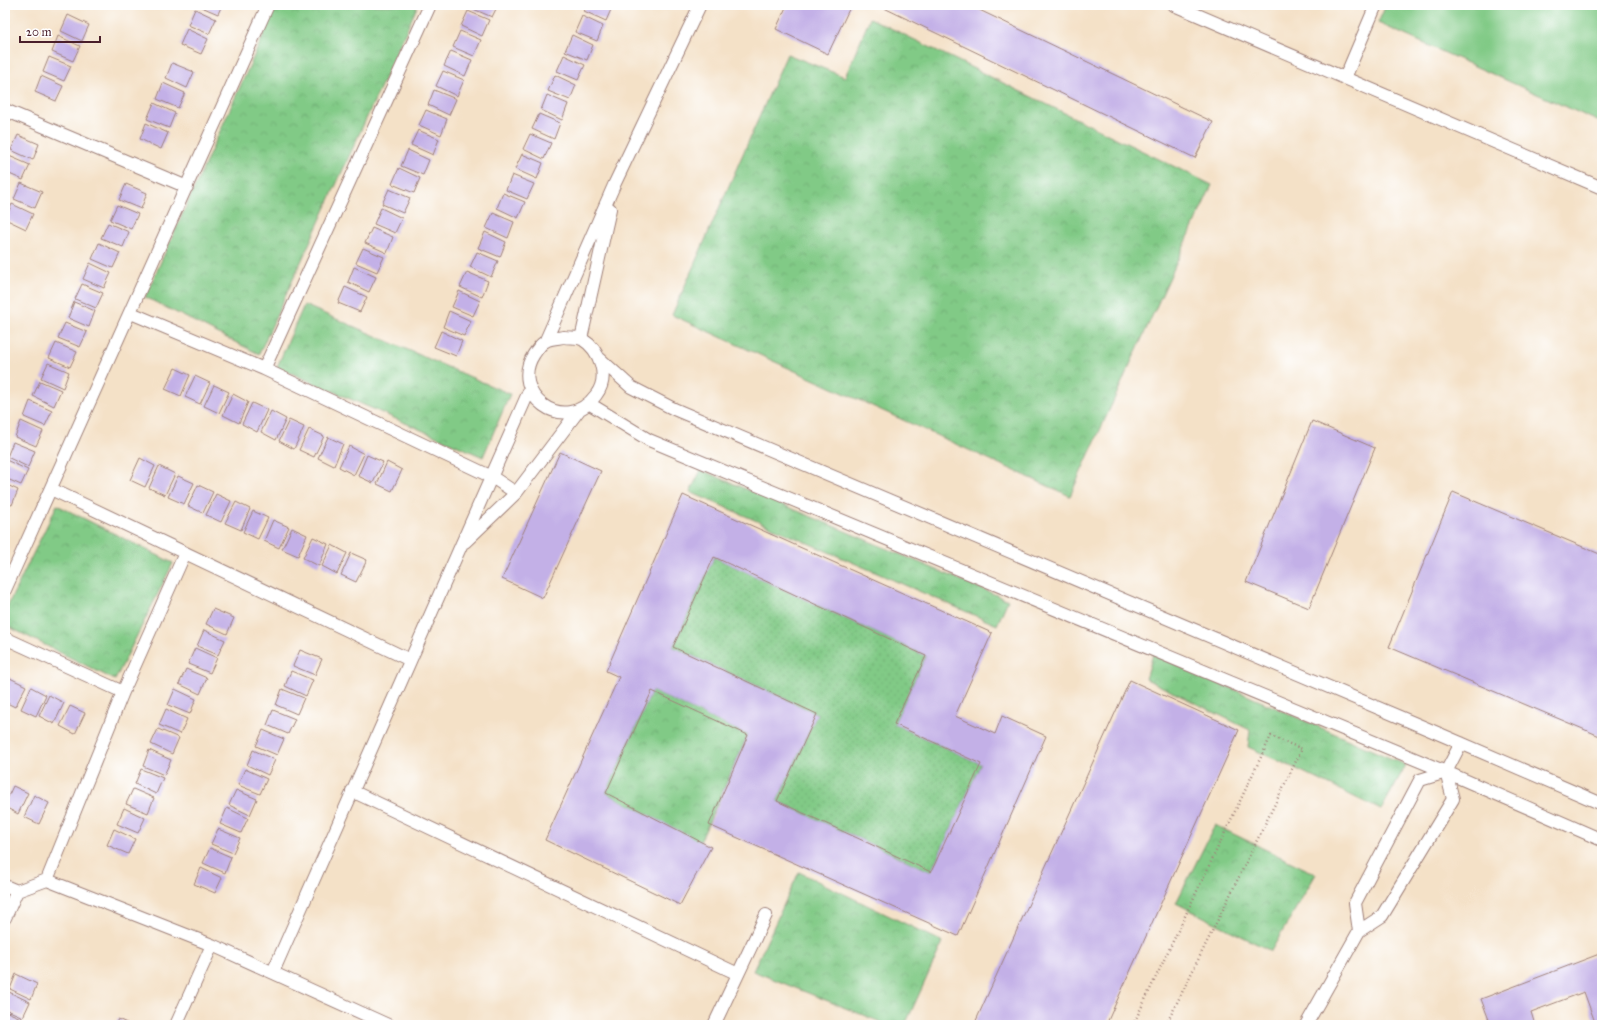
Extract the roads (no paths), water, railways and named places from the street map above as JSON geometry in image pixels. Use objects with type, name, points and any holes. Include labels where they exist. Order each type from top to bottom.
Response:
[{"type":"lane","points":[[5,590],[268,5]]},
{"type":"lane","points":[[264,370],[430,5]]},
{"type":"lane","points":[[600,359],[603,375],[600,390],[590,404],[579,410],[565,413],[550,410],[538,402],[530,389],[527,378],[530,360],[538,348],[546,340],[615,183],[700,5]]},
{"type":"lane","points":[[1174,5],[1602,188]]},
{"type":"lane","points":[[1345,78],[1376,5]]},
{"type":"lane","points":[[5,110],[187,187]]},
{"type":"lane","points":[[581,339],[615,183]]},
{"type":"lane","points":[[130,313],[264,370],[492,477],[516,493]]},
{"type":"lane","points":[[546,340],[564,337],[581,339],[600,359],[631,387],[674,409],[1602,804]]},
{"type":"lane","points":[[273,972],[530,389]]},
{"type":"lane","points":[[590,404],[649,440],[1446,772],[1602,840]]},
{"type":"lane","points":[[460,547],[516,493],[579,410]]},
{"type":"lane","points":[[51,489],[410,660]]},
{"type":"lane","points":[[47,880],[123,692],[185,553]]},
{"type":"lane","points":[[5,638],[123,692]]},
{"type":"lane","points":[[1306,1025],[1359,932],[1382,916],[1453,799],[1446,772],[1461,743]]},
{"type":"lane","points":[[1359,932],[1355,903],[1420,780],[1446,772]]},
{"type":"lane","points":[[352,792],[738,974]]},
{"type":"lane","points":[[5,886],[17,891],[47,880],[212,945],[384,1024]]},
{"type":"lane","points":[[5,918],[17,891]]},
{"type":"lane","points":[[714,1025],[766,915]]},
{"type":"lane","points":[[176,1025],[212,945]]}]
